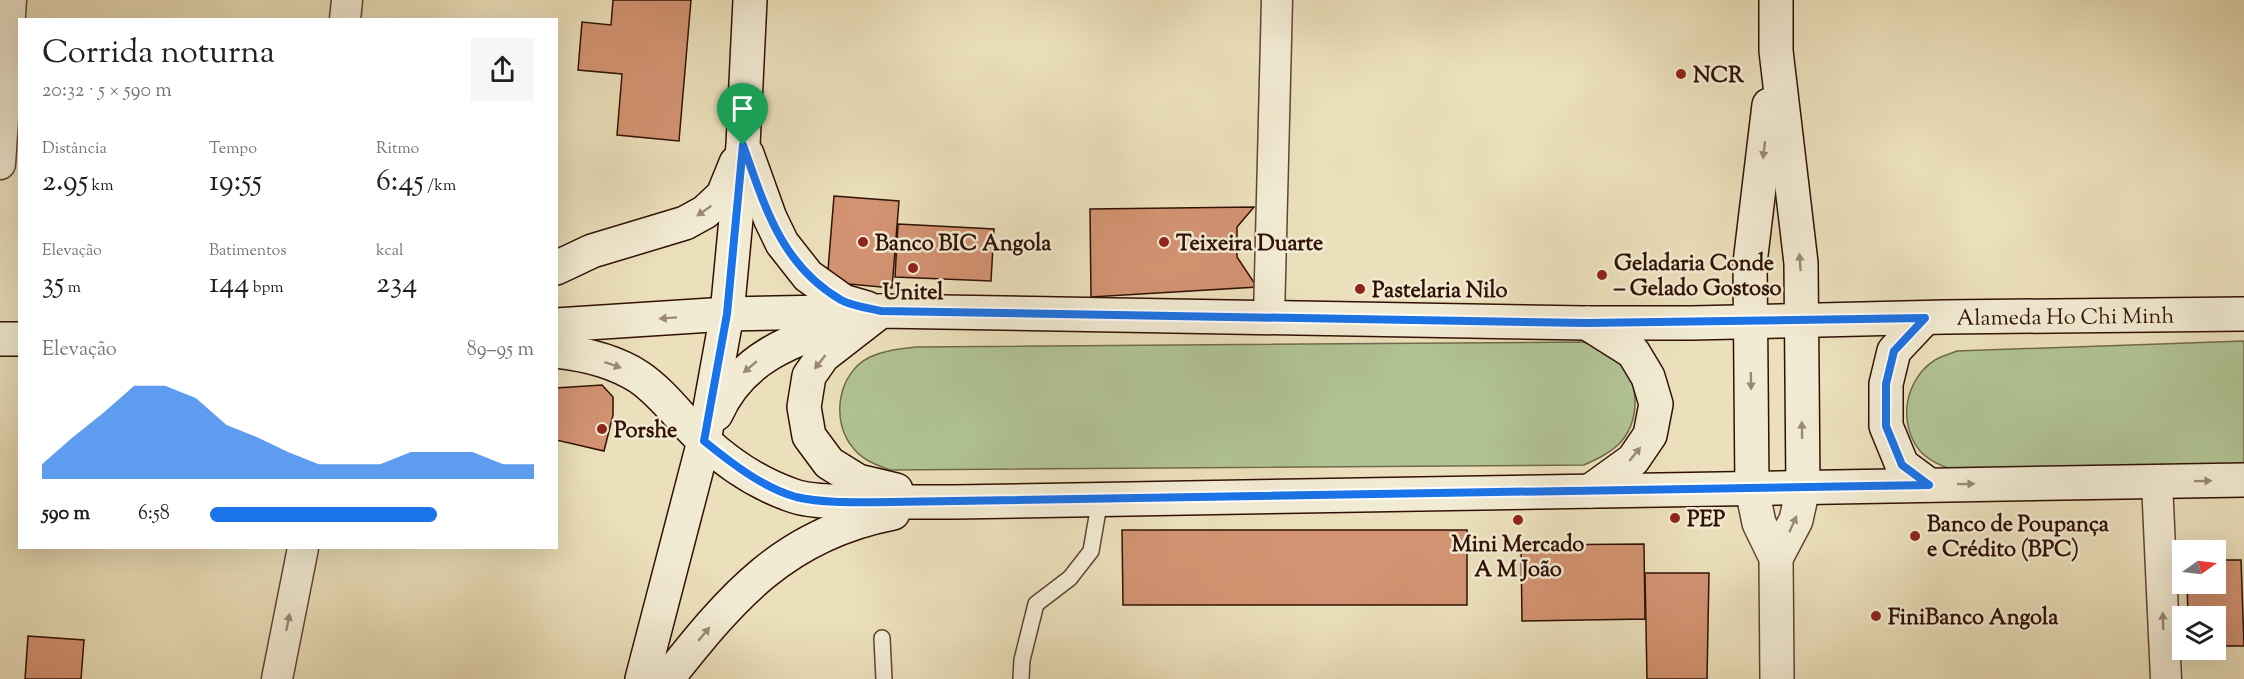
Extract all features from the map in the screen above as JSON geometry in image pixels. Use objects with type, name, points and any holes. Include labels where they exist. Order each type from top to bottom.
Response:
[{"type":"main road","points":[[642,679],[704,441],[727,314],[743,145],[750,0]]},
{"type":"main road","points":[[1776,0],[1776,51],[1801,263],[1803,488],[1796,520],[1776,558]]},
{"type":"main road","points":[[1776,51],[1750,263],[1750,322],[1752,489],[1759,523],[1776,558],[1777,679]]},
{"type":"main road","points":[[558,267],[592,250],[685,223],[705,212],[723,195],[743,145]]},
{"type":"main road","points":[[743,145],[770,218],[782,243],[808,276],[843,301],[881,311]]},
{"type":"main road","points":[[558,325],[727,314],[881,311]]},
{"type":"main road","points":[[704,441],[724,397],[736,380],[752,364],[777,350],[824,330],[881,311]]},
{"type":"main road","points":[[881,311],[823,356],[808,376],[804,407],[809,436],[829,463],[858,481],[954,502]]},
{"type":"main road","name":"Alameda Ho Chi Minh","points":[[881,311],[1586,323],[2244,314]]},
{"type":"main road","points":[[1925,318],[1894,351],[1886,384],[1886,426],[1902,465],[1929,485]]},
{"type":"main road","points":[[1586,323],[1633,352],[1648,377],[1656,404],[1650,435],[1633,460],[1590,491]]},
{"type":"main road","points":[[0,339],[18,339]]},
{"type":"main road","points":[[558,351],[621,367],[639,377],[653,388],[704,441],[735,466],[795,496],[827,501],[954,502],[2244,480]]},
{"type":"main road","points":[[667,679],[756,577],[791,552],[847,525],[877,516],[954,502]]},
{"type":"street","points":[[345,18],[347,0]]},
{"type":"street","points":[[1269,317],[1277,0]]},
{"type":"street","points":[[0,164],[7,3]]},
{"type":"street","points":[[2157,482],[2166,679]]},
{"type":"street","points":[[277,679],[303,549]]},
{"type":"lane","points":[[1020,679],[1022,660],[1036,604],[1070,578],[1091,551],[1100,499]]},
{"type":"lane","points":[[882,638],[884,679]]},
{"type":"green space","points":[[2244,341],[2244,464],[1957,471],[1937,464],[1924,455],[1913,440],[1908,428],[1908,402],[1917,378],[1935,360],[1957,351]]},
{"type":"green space","points":[[1583,342],[1603,348],[1617,357],[1631,380],[1635,406],[1628,432],[1620,443],[1608,453],[1584,465],[890,470],[866,459],[854,449],[846,438],[840,412],[844,386],[850,374],[859,364],[881,353],[916,347]]},
{"type":"building","points":[[613,0],[691,0],[679,141],[617,135],[622,74],[578,70],[582,22],[611,25]]},
{"type":"building","name":"Banco BIC Angola","points":[[834,196],[899,201],[892,288],[827,282]]},
{"type":"building","name":"Teixeira Duarte","points":[[1254,207],[1237,227],[1237,257],[1257,287],[1091,297],[1090,209]]},
{"type":"building","points":[[898,224],[994,229],[991,281],[895,277]]},
{"type":"building","points":[[602,385],[613,397],[613,415],[604,451],[558,440],[558,388]]},
{"type":"building","points":[[1122,530],[1467,530],[1467,605],[1123,605]]},
{"type":"building","points":[[1644,544],[1645,619],[1522,621],[1521,545]]},
{"type":"building","points":[[2226,560],[2241,560],[2244,646],[2226,646],[2226,606],[2188,606],[2187,594],[2226,594]]},
{"type":"building","points":[[1645,573],[1709,573],[1707,679],[1647,679]]},
{"type":"building","points":[[28,636],[84,640],[81,679],[25,679]]},
{"type":"place","name":"NCR","points":[[1681,74]]},
{"type":"place","name":"Banco BIC Angola","points":[[863,242]]},
{"type":"place","name":"Teixeira Duarte","points":[[1164,242]]},
{"type":"place","name":"Unitel","points":[[913,268]]},
{"type":"place","name":"Geladaria Conde – Gelado Gostoso","points":[[1602,275]]},
{"type":"place","name":"Pastelaria Nilo","points":[[1360,289]]},
{"type":"place","name":"Porshe","points":[[602,429]]},
{"type":"place","name":"PEP","points":[[1675,518]]},
{"type":"place","name":"Mini Mercado A M João","points":[[1518,520]]},
{"type":"place","name":"Banco de Poupança e Crédito (BPC)","points":[[1915,536]]},
{"type":"place","name":"FiniBanco Angola","points":[[1876,616]]},
{"type":"route","points":[[743,145],[770,218],[782,243],[808,276],[843,301],[881,311],[1586,323],[1925,318],[1894,351],[1886,384],[1886,426],[1902,465],[1929,485],[890,502],[827,501],[795,496],[735,466],[704,441],[727,314],[743,145]]}]
